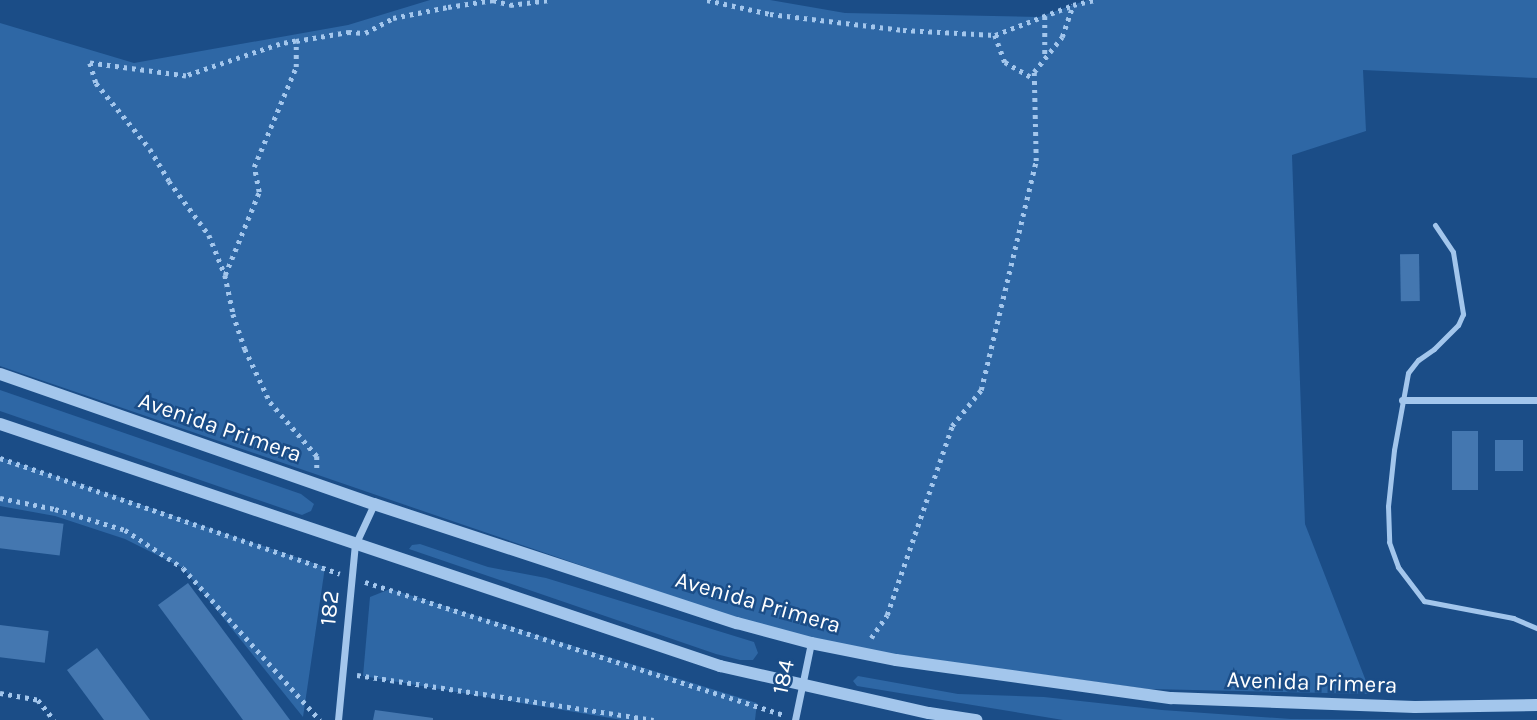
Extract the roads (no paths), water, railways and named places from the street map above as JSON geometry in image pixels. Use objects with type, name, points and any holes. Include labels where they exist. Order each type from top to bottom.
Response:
[{"type":"street","name":"Avenida Primera","points":[[0,374],[374,504],[737,623],[811,643],[1058,685],[1171,698],[1415,708],[1537,705]]},
{"type":"street","points":[[1402,400],[1537,400]]},
{"type":"street","points":[[0,424],[707,662],[802,686],[929,713],[976,720]]},
{"type":"street","name":"182","points":[[338,720],[355,545],[374,504]]},
{"type":"street","name":"184","points":[[795,720],[811,643]]},
{"type":"lane","points":[[1435,225],[1453,252],[1463,314],[1458,326],[1418,360],[1408,373],[1388,506],[1389,542],[1398,567],[1424,601],[1513,618],[1537,628]]}]
